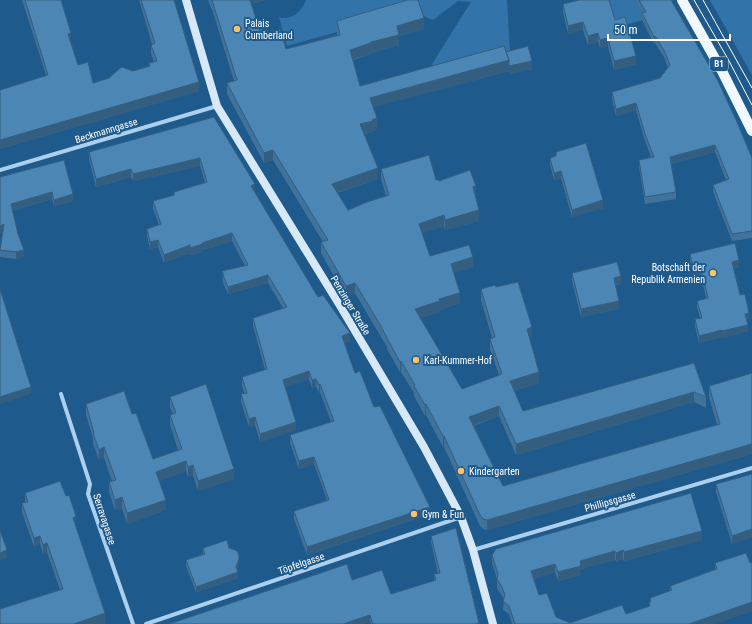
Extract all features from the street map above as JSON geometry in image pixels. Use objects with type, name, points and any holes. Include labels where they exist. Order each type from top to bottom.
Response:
[{"type":"main road","name":"B1","points":[[682,0],[722,71],[752,131]]},
{"type":"street","name":"Penzinger Straße","points":[[186,0],[217,106],[339,304],[420,440],[461,517],[473,550],[493,624]]},
{"type":"street","name":"Beckmanngasse","points":[[0,170],[217,106]]},
{"type":"street","name":"Serravagasse","points":[[61,394],[90,484],[88,494],[133,624]]},
{"type":"street","name":"Phillipsgasse","points":[[473,550],[752,468]]},
{"type":"street","name":"Töpfelgasse","points":[[146,624],[461,517]]},
{"type":"shaded area","points":[[306,0],[507,0],[510,53],[445,79],[432,64],[471,2],[458,1],[433,20],[410,10],[287,46],[279,17],[288,18],[296,14],[302,8]]},
{"type":"shaded area","points":[[606,0],[635,0],[646,19],[615,28]]},
{"type":"shaded area","points":[[710,0],[752,0],[752,75]]},
{"type":"shaded area","points":[[257,19],[265,21],[269,35],[259,54],[253,20]]},
{"type":"building","points":[[25,0],[61,0],[71,33],[68,34],[78,65],[88,62],[93,83],[109,78],[122,67],[133,71],[150,66],[149,63],[157,61],[151,45],[155,43],[141,0],[174,0],[199,82],[0,140],[0,90],[48,75]]},
{"type":"building","points":[[212,0],[250,0],[261,34],[280,29],[286,49],[340,35],[337,21],[408,0],[418,0],[424,18],[397,26],[399,35],[371,42],[350,50],[360,86],[504,46],[509,60],[370,98],[377,118],[372,120],[373,121],[360,124],[378,168],[332,184],[348,210],[389,195],[381,169],[429,155],[436,180],[438,179],[439,181],[470,170],[476,186],[473,187],[479,210],[445,220],[444,215],[419,224],[430,256],[469,245],[473,257],[451,264],[460,293],[439,299],[440,301],[415,309],[462,389],[502,374],[490,339],[495,337],[481,289],[495,285],[496,287],[518,282],[532,327],[527,329],[539,372],[510,381],[523,411],[694,363],[706,397],[694,392],[516,444],[499,406],[469,417],[503,486],[720,424],[709,386],[752,373],[752,444],[487,520],[483,519],[444,436],[401,361],[400,362],[381,326],[355,283],[346,286],[321,242],[328,240],[273,150],[264,153],[227,83],[237,80]]},
{"type":"building","points":[[579,0],[609,0],[615,20],[625,17],[636,56],[614,61],[608,38],[600,40],[598,33],[588,36],[583,22],[568,26],[563,4]]},
{"type":"building","points":[[639,0],[671,0],[718,81],[752,158],[752,231],[732,234],[713,185],[729,179],[715,145],[670,157],[676,192],[645,197],[639,160],[654,157],[645,134],[636,103],[616,109],[612,92],[660,78],[670,65],[664,50],[655,36],[654,37],[642,13],[646,12]]},
{"type":"building","points":[[528,46],[532,61],[509,66],[509,60],[506,52]]},
{"type":"building","points":[[214,117],[255,184],[251,186],[318,297],[323,295],[350,333],[342,336],[355,373],[360,371],[374,407],[380,406],[430,507],[307,547],[294,511],[329,500],[314,457],[299,461],[290,435],[334,421],[320,384],[319,385],[316,379],[312,380],[309,371],[283,380],[296,422],[260,434],[255,417],[249,419],[241,394],[247,393],[242,377],[267,369],[253,318],[287,307],[268,275],[228,287],[222,271],[248,265],[232,233],[202,243],[203,244],[190,248],[190,245],[164,255],[158,240],[150,242],[147,229],[161,224],[153,201],[174,195],[174,192],[207,182],[200,158],[133,174],[131,169],[96,179],[89,152]]},
{"type":"building","points":[[586,143],[603,200],[572,210],[561,171],[554,173],[550,158],[556,156],[556,152]]},
{"type":"building","points":[[64,160],[73,194],[54,200],[52,192],[11,204],[18,234],[24,250],[16,252],[0,250],[4,224],[0,226],[0,177]]},
{"type":"building","points":[[735,243],[739,260],[732,262],[740,295],[745,294],[749,313],[745,314],[748,325],[699,336],[695,319],[702,318],[697,301],[708,298],[701,269],[694,271],[690,254]]},
{"type":"building","points":[[617,262],[621,276],[614,278],[619,301],[581,309],[572,273]]},
{"type":"building","points":[[0,289],[31,387],[0,397]]},
{"type":"building","points":[[206,384],[234,469],[198,481],[193,465],[188,467],[186,461],[156,472],[166,500],[127,513],[122,497],[115,500],[109,482],[116,480],[104,447],[99,450],[86,404],[124,391],[132,414],[136,413],[153,459],[182,449],[170,415],[176,413],[170,397]]},
{"type":"building","points":[[752,474],[752,529],[732,536],[716,484]]},
{"type":"building","points":[[60,481],[66,496],[69,495],[76,516],[73,518],[105,613],[74,624],[0,624],[0,609],[63,589],[47,543],[43,545],[40,536],[34,538],[22,503],[28,502],[25,493]]},
{"type":"building","points":[[691,493],[702,531],[624,552],[623,550],[616,553],[615,551],[580,561],[581,566],[558,572],[555,564],[531,571],[539,595],[547,593],[556,617],[570,623],[622,605],[626,614],[650,606],[650,598],[672,590],[670,586],[717,569],[715,563],[746,553],[750,563],[752,562],[752,602],[689,624],[515,624],[509,606],[503,601],[505,595],[497,579],[498,574],[492,555],[496,549]]},
{"type":"building","points":[[456,528],[479,623],[373,624],[370,615],[343,624],[169,624],[347,564],[352,580],[382,570],[391,594],[436,580],[434,574],[440,573],[431,536]]},
{"type":"building","points":[[0,530],[7,550],[0,553]]},
{"type":"building","points":[[227,540],[229,548],[238,552],[239,559],[236,567],[238,572],[196,587],[186,560],[205,554],[203,548]]},
{"type":"tram line","points":[[694,0],[728,59],[752,105]]},
{"type":"tram line","points":[[703,0],[752,88]]},
{"type":"place","name":"Palais Cumberland","points":[[237,29]]},
{"type":"place","name":"Botschaft der Republik Armenien","points":[[713,273]]},
{"type":"place","name":"Karl-Kummer-Hof","points":[[416,360]]},
{"type":"place","name":"Kindergarten","points":[[461,471]]},
{"type":"place","name":"Gym & Fun","points":[[414,514]]}]
